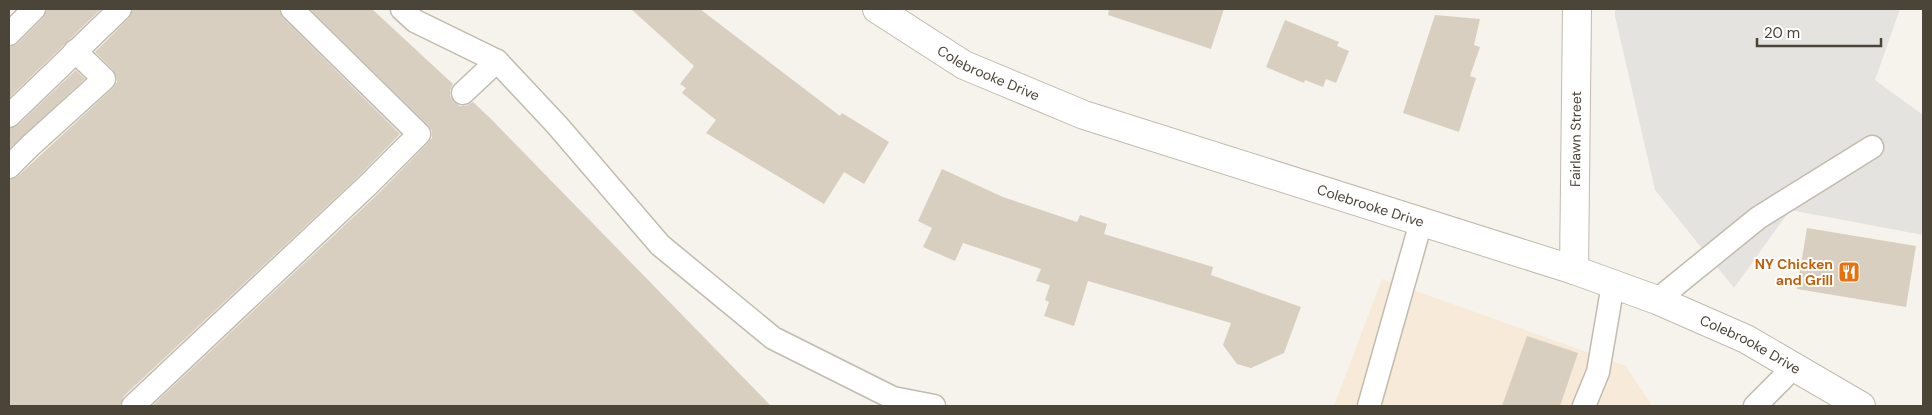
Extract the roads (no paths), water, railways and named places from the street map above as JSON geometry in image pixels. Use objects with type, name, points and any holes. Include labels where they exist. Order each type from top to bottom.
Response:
[{"type":"street","name":"Fairlawn Street","points":[[1574,270],[1577,9]]},
{"type":"street","name":"Colebrooke Drive","points":[[880,10],[964,65],[1084,115],[1574,270],[1657,300],[1746,339],[1862,406]]},
{"type":"lane","points":[[9,34],[34,9]]},
{"type":"lane","points":[[9,116],[120,9]]},
{"type":"lane","points":[[133,406],[370,183],[419,134],[292,9]]},
{"type":"lane","points":[[402,9],[415,21],[497,62],[557,125],[660,245],[774,338],[893,398],[934,406]]},
{"type":"lane","points":[[9,167],[104,79],[75,51]]},
{"type":"lane","points":[[463,93],[497,62]]},
{"type":"lane","points":[[1657,300],[1758,218],[1872,147]]},
{"type":"lane","points":[[1369,406],[1421,222]]},
{"type":"lane","points":[[1584,406],[1598,372],[1613,284]]},
{"type":"lane","points":[[1755,406],[1794,367]]},
{"type":"place","name":"NY Chicken and Grill","points":[[1849,272]]}]
